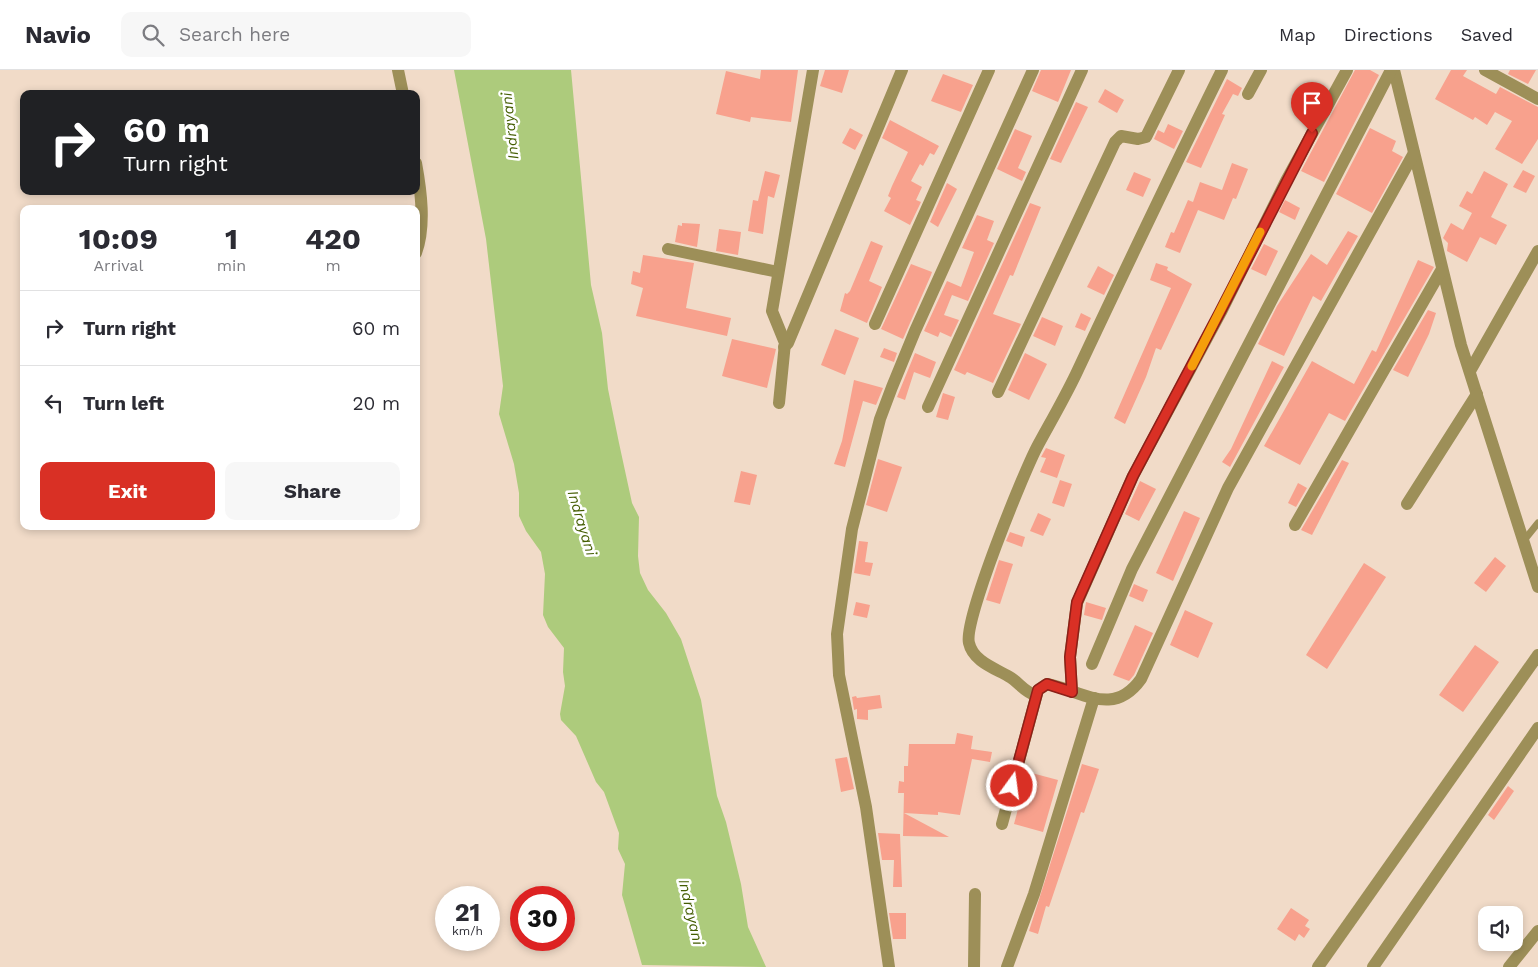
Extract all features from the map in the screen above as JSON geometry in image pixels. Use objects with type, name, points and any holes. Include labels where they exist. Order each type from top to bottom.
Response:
[{"type":"street","points":[[398,70],[402,90]]},
{"type":"street","points":[[779,403],[784,347],[772,311],[813,70]]},
{"type":"street","points":[[784,347],[788,343],[902,70]]},
{"type":"street","points":[[875,324],[989,70]]},
{"type":"street","points":[[890,967],[866,807],[839,675],[837,634],[852,529],[880,419],[892,388],[919,322],[1033,70]]},
{"type":"street","points":[[928,407],[1082,70]]},
{"type":"street","points":[[998,392],[1115,142],[1121,136],[1138,139],[1146,138],[1180,70]]},
{"type":"street","points":[[1035,695],[1024,691],[1009,676],[990,668],[972,651],[968,643],[969,627],[977,598],[1036,449],[1072,383],[1222,70]]},
{"type":"street","points":[[1248,94],[1261,70]]},
{"type":"street","points":[[1072,692],[1070,657],[1077,602],[1133,476],[1220,312],[1286,181],[1347,70]]},
{"type":"street","points":[[1393,70],[1442,269],[1470,371],[1525,539],[1538,587]]},
{"type":"street","points":[[1092,664],[1132,569],[1393,70]]},
{"type":"street","points":[[1485,70],[1538,99]]},
{"type":"street","points":[[1002,824],[1035,695],[1042,686],[1047,684],[1094,698],[1115,700],[1125,696],[1140,679],[1228,488],[1414,153]]},
{"type":"street","points":[[420,195],[420,234]]},
{"type":"street","points":[[668,250],[778,272]]},
{"type":"street","points":[[1470,371],[1532,272],[1538,251]]},
{"type":"street","points":[[1296,525],[1442,269]]},
{"type":"street","points":[[1407,504],[1477,394]]},
{"type":"street","points":[[1318,967],[1538,655]]},
{"type":"street","points":[[1007,967],[1034,894],[1094,698]]},
{"type":"street","points":[[1373,967],[1538,728]]},
{"type":"street","points":[[974,967],[976,894]]},
{"type":"street","points":[[1509,967],[1538,931]]},
{"type":"lane","points":[[1525,539],[1538,523]]},
{"type":"water","name":"Indrayani","points":[[454,70],[571,70],[591,285],[602,333],[608,389],[619,443],[632,503],[639,517],[638,556],[640,573],[648,590],[666,613],[681,639],[701,700],[717,796],[726,822],[741,884],[748,927],[766,967],[642,965],[622,895],[625,864],[618,849],[619,833],[604,792],[596,782],[576,736],[561,720],[560,714],[565,686],[563,672],[564,648],[548,627],[543,615],[545,574],[541,552],[526,531],[519,516],[519,493],[514,464],[499,414],[503,386],[486,239]]},
{"type":"building","points":[[761,70],[798,70],[791,122],[751,117],[750,122],[716,114],[726,71],[760,79]]},
{"type":"building","points":[[825,70],[849,70],[842,93],[820,86]]},
{"type":"building","points":[[1041,70],[1071,70],[1058,102],[1032,91]]},
{"type":"building","points":[[1355,70],[1370,70],[1379,75],[1324,182],[1301,171]]},
{"type":"building","points":[[1451,70],[1467,70],[1463,76],[1496,94],[1500,87],[1538,107],[1538,139],[1522,164],[1495,149],[1512,121],[1495,112],[1487,125],[1475,117],[1473,120],[1435,99]]},
{"type":"building","points":[[1510,70],[1536,70],[1528,84],[1508,74]]},
{"type":"building","points":[[943,74],[973,85],[961,112],[931,101]]},
{"type":"building","points":[[1227,79],[1242,88],[1238,96],[1233,94],[1222,114],[1225,115],[1201,168],[1186,162]]},
{"type":"building","points":[[1105,89],[1124,100],[1117,113],[1098,102]]},
{"type":"building","points":[[1076,102],[1088,107],[1061,163],[1050,159]]},
{"type":"building","points":[[890,120],[939,146],[934,155],[930,153],[923,166],[920,164],[911,181],[922,187],[916,200],[921,202],[910,225],[884,211],[891,198],[888,196],[892,186],[908,152],[882,138]]},
{"type":"building","points":[[1168,124],[1183,131],[1174,149],[1154,139],[1158,130],[1164,133]]},
{"type":"building","points":[[850,128],[863,135],[855,150],[842,143]]},
{"type":"building","points":[[1370,128],[1396,141],[1392,151],[1403,157],[1372,213],[1336,194]]},
{"type":"building","points":[[1015,129],[1032,136],[1018,168],[1026,172],[1022,181],[997,169]]},
{"type":"building","points":[[1232,163],[1248,169],[1236,199],[1233,198],[1224,220],[1198,210],[1180,253],[1165,247],[1171,232],[1174,233],[1188,200],[1193,202],[1200,182],[1222,190]]},
{"type":"building","points":[[1523,170],[1535,176],[1526,193],[1513,187]]},
{"type":"building","points":[[765,171],[780,175],[774,198],[768,196],[763,234],[748,231],[753,200],[758,201]]},
{"type":"building","points":[[1484,171],[1508,184],[1491,217],[1507,225],[1496,245],[1480,237],[1467,262],[1447,251],[1448,243],[1443,238],[1451,223],[1463,230],[1472,213],[1459,206],[1467,191],[1472,194]]},
{"type":"building","points":[[1134,172],[1151,179],[1143,197],[1126,190]]},
{"type":"building","points":[[947,183],[957,189],[938,227],[930,222]]},
{"type":"building","points":[[1285,200],[1300,208],[1295,220],[1279,212]]},
{"type":"building","points":[[1030,203],[1041,207],[1013,276],[1010,275],[993,314],[1021,324],[993,383],[967,372],[965,375],[954,370]]},
{"type":"building","points":[[977,215],[994,221],[987,240],[994,243],[968,301],[952,295],[944,315],[959,320],[951,337],[940,332],[938,337],[924,331],[947,281],[961,287],[974,252],[962,248]]},
{"type":"building","points":[[682,223],[700,224],[697,247],[675,242],[678,225],[682,226]]},
{"type":"building","points":[[719,229],[741,232],[738,255],[716,251]]},
{"type":"building","points":[[1348,231],[1358,236],[1321,301],[1313,296],[1284,356],[1258,344],[1277,306],[1311,254],[1327,265]]},
{"type":"building","points":[[871,241],[883,246],[869,281],[882,287],[867,323],[840,311],[845,293],[847,294],[850,291]]},
{"type":"building","points":[[1264,244],[1278,251],[1266,276],[1251,269]]},
{"type":"building","points":[[643,255],[694,263],[686,308],[731,318],[727,336],[636,316],[643,288],[631,284],[633,271],[640,273]]},
{"type":"building","points":[[1418,260],[1434,267],[1345,421],[1329,413],[1300,465],[1264,446],[1312,361],[1354,384],[1372,350],[1376,352]]},
{"type":"building","points":[[1156,263],[1168,267],[1167,270],[1192,284],[1161,350],[1156,348],[1146,377],[1125,424],[1114,418],[1171,288],[1150,280]]},
{"type":"building","points":[[911,264],[932,272],[903,339],[881,329]]},
{"type":"building","points":[[1098,266],[1114,275],[1104,295],[1087,287]]},
{"type":"building","points":[[1428,310],[1436,313],[1429,334],[1408,377],[1393,370]]},
{"type":"building","points":[[1081,313],[1091,318],[1085,331],[1075,327]]},
{"type":"building","points":[[1042,317],[1063,326],[1055,346],[1033,336]]},
{"type":"building","points":[[835,329],[859,338],[845,375],[821,365]]},
{"type":"building","points":[[732,339],[776,349],[767,388],[722,376]]},
{"type":"building","points":[[884,348],[897,353],[894,362],[880,357]]},
{"type":"building","points":[[915,353],[936,362],[930,378],[914,372],[905,400],[897,397]]},
{"type":"building","points":[[1025,353],[1047,364],[1029,400],[1008,390]]},
{"type":"building","points":[[1272,361],[1284,367],[1230,467],[1222,462],[1231,449]]},
{"type":"building","points":[[854,380],[883,388],[876,405],[863,401],[845,467],[834,464],[842,441]]},
{"type":"building","points":[[943,393],[955,397],[948,420],[936,417]]},
{"type":"building","points":[[1046,448],[1065,455],[1057,478],[1040,472],[1046,458],[1041,457]]},
{"type":"building","points":[[878,459],[902,467],[887,512],[866,505]]},
{"type":"building","points":[[1342,460],[1349,463],[1312,535],[1301,530]]},
{"type":"building","points":[[741,471],[757,475],[750,505],[734,502]]},
{"type":"building","points":[[1060,480],[1072,484],[1064,507],[1052,503]]},
{"type":"building","points":[[1140,481],[1156,489],[1139,521],[1125,514]]},
{"type":"building","points":[[1298,483],[1307,488],[1296,507],[1288,503]]},
{"type":"building","points":[[1184,511],[1200,518],[1173,581],[1156,573]]},
{"type":"building","points":[[1038,513],[1051,519],[1043,536],[1030,531]]},
{"type":"building","points":[[1010,532],[1025,537],[1022,547],[1006,541]]},
{"type":"building","points":[[859,541],[868,542],[865,562],[873,563],[870,576],[854,573]]},
{"type":"building","points":[[1495,557],[1506,566],[1486,592],[1474,583]]},
{"type":"building","points":[[999,560],[1013,564],[1000,604],[986,600]]},
{"type":"building","points":[[1364,563],[1386,577],[1327,669],[1306,655]]},
{"type":"building","points":[[1134,584],[1148,590],[1143,602],[1129,596]]},
{"type":"building","points":[[856,602],[870,605],[867,618],[853,615]]},
{"type":"building","points":[[1086,602],[1106,608],[1102,620],[1084,615]]},
{"type":"building","points":[[1185,610],[1213,623],[1198,658],[1170,645]]},
{"type":"building","points":[[1135,625],[1153,633],[1134,675],[1129,681],[1113,675]]},
{"type":"building","points":[[1475,645],[1499,662],[1463,712],[1439,695]]},
{"type":"building","points":[[880,695],[882,708],[868,710],[868,720],[857,719],[857,709],[854,710],[852,697]]},
{"type":"building","points":[[957,733],[973,736],[971,749],[992,752],[990,762],[972,759],[960,815],[938,812],[938,815],[904,813],[949,837],[903,836],[904,793],[898,793],[899,781],[904,782],[904,766],[908,766],[909,744],[955,744]]},
{"type":"building","points":[[847,757],[854,789],[841,792],[835,759]]},
{"type":"building","points":[[1082,764],[1099,769],[1084,813],[1081,812],[1049,907],[1046,906],[1038,934],[1029,931]]},
{"type":"building","points":[[1028,772],[1058,780],[1043,832],[1014,824]]},
{"type":"building","points":[[1508,786],[1514,791],[1494,820],[1488,815]]},
{"type":"building","points":[[878,833],[900,834],[902,887],[893,887],[894,860],[882,860]]},
{"type":"building","points":[[1291,908],[1309,920],[1305,926],[1310,929],[1304,938],[1299,934],[1295,941],[1277,929]]},
{"type":"building","points":[[889,913],[906,913],[906,939],[893,939]]},
{"type":"slow traffic","points":[[1192,366],[1260,232]]},
{"type":"route","points":[[1012,786],[1033,701],[1038,690],[1047,684],[1072,692],[1070,657],[1072,627],[1077,602],[1133,476],[1312,133]]}]
